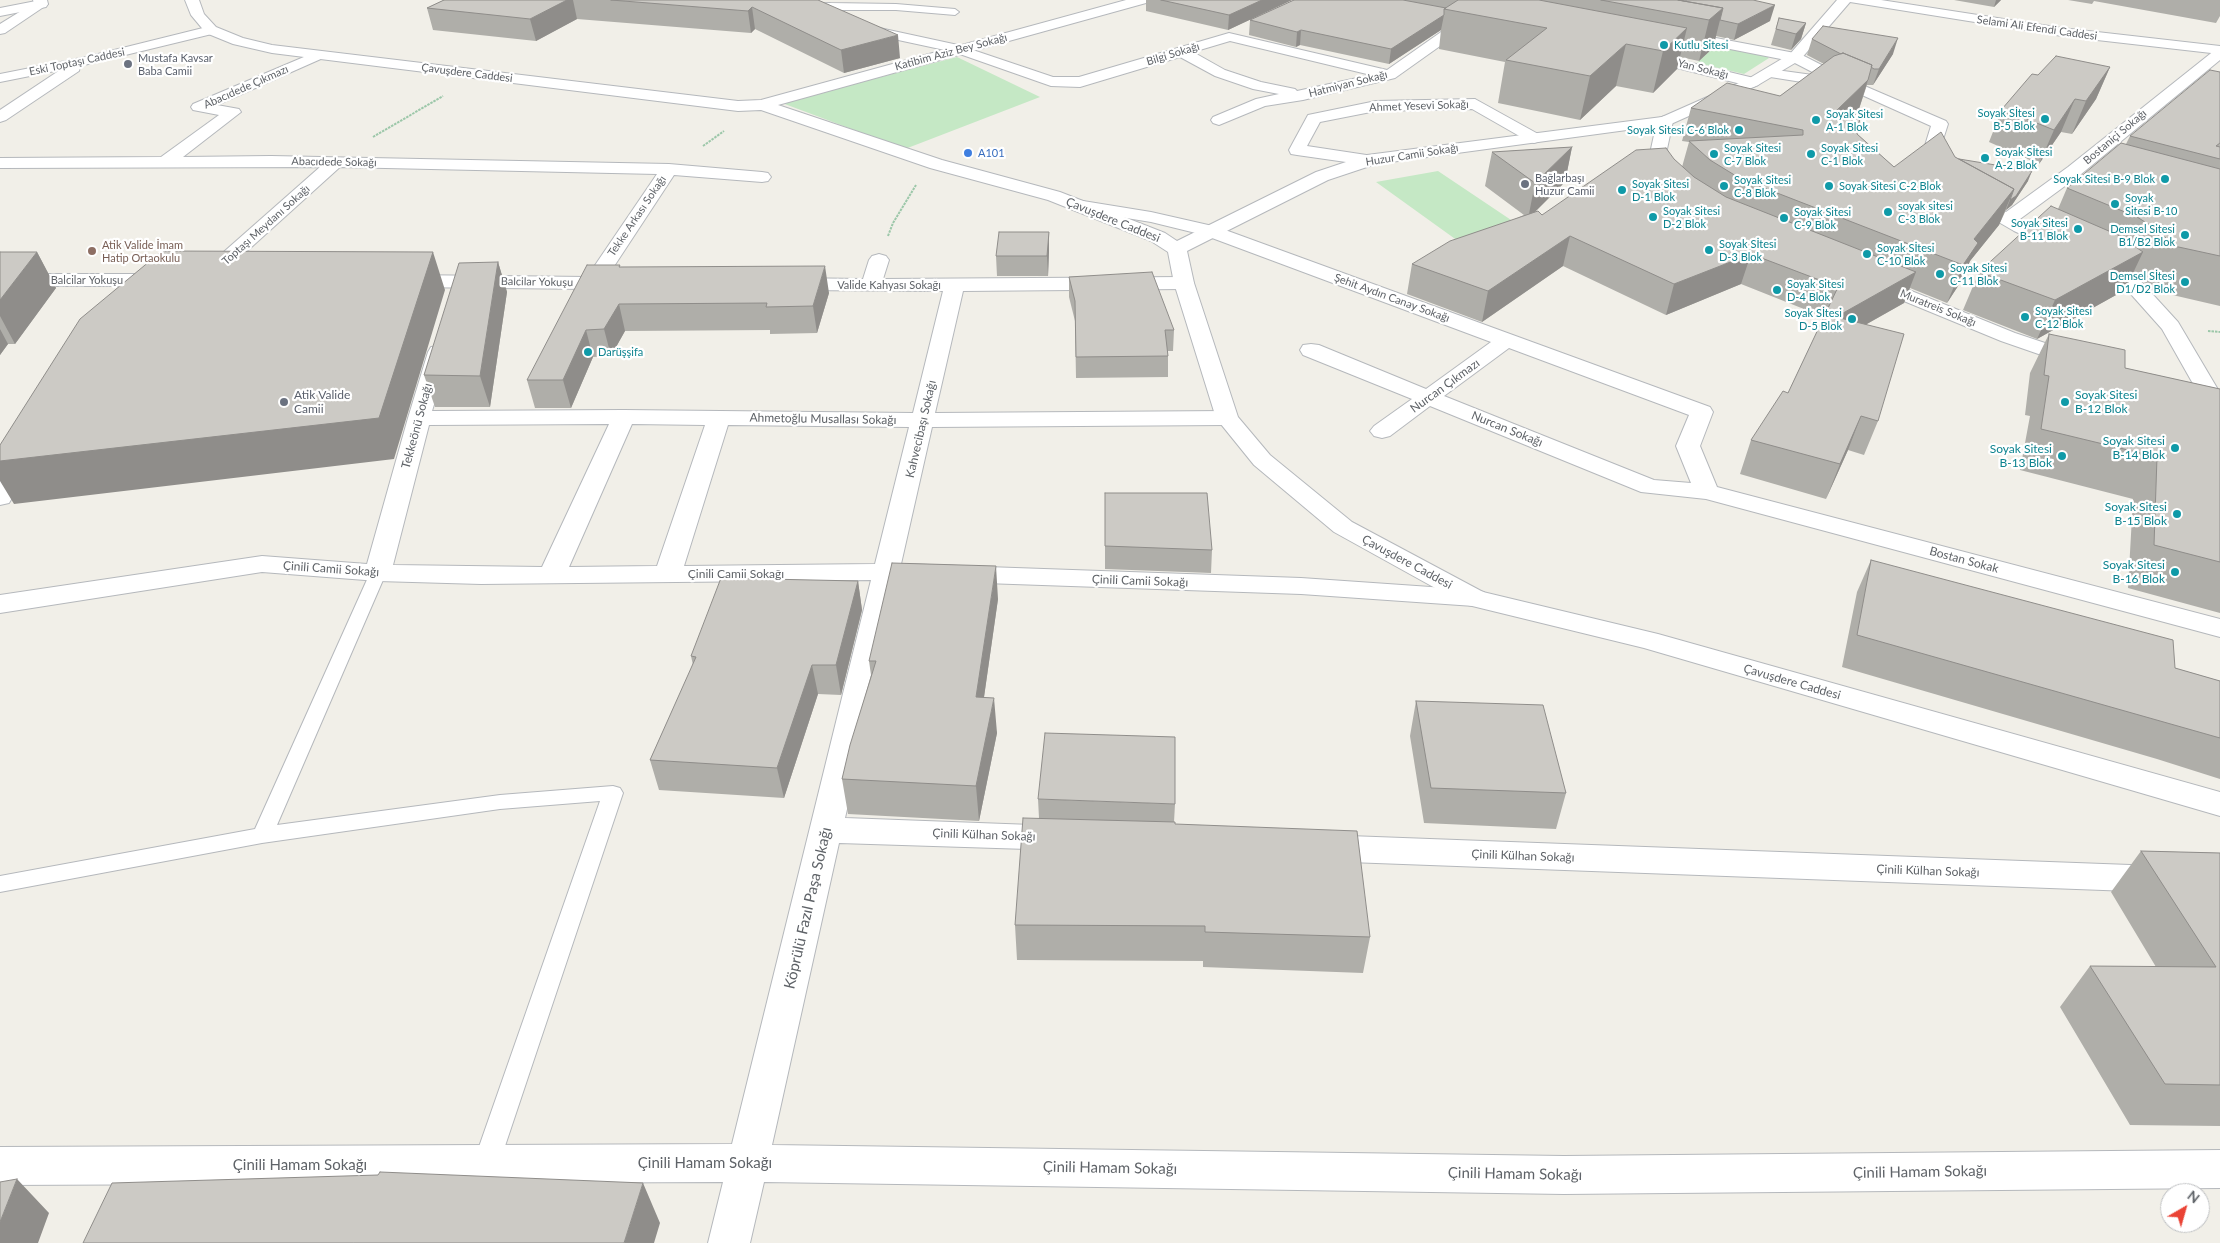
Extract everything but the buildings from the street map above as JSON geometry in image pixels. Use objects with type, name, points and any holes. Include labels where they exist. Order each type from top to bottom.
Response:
[{"type":"street","points":[[192,0],[198,15],[211,30]]},
{"type":"street","name":"Katibim Aziz Bey Sokağı","points":[[762,105],[958,49],[1141,0]]},
{"type":"street","name":"Huzur Camii Sokağı","points":[[1177,249],[1322,176],[1367,160],[1665,121],[1752,82],[1795,57],[1844,0]]},
{"type":"street","name":"Selami Ali Efendi Caddesi","points":[[1856,0],[2062,32],[2220,52]]},
{"type":"street","points":[[0,12],[40,2]]},
{"type":"street","points":[[0,30],[40,2]]},
{"type":"street","points":[[798,8],[836,20]]},
{"type":"street","points":[[1447,18],[1484,25]]},
{"type":"street","name":"Hatmiyan Sokağı","points":[[1219,120],[1261,102],[1303,95],[1390,75],[1466,22]]},
{"type":"street","name":"Eski Toptaşı Caddesi","points":[[0,78],[86,61],[211,30],[227,23]]},
{"type":"street","name":"Çavuşdere Caddesi","points":[[227,23],[273,43],[498,66],[754,98],[762,105]]},
{"type":"street","name":"Bilgi Sokağı","points":[[851,25],[958,49],[1051,81],[1080,82],[1229,37]]},
{"type":"street","points":[[1229,37],[1246,29]]},
{"type":"street","name":"Çavuşdere Caddesi","points":[[211,30],[238,41],[272,50],[738,106],[762,105],[936,164],[1077,204],[1158,237],[1177,249],[1184,282],[1227,418],[1262,460],[1343,527],[1474,598],[1648,640],[2220,804]]},
{"type":"street","points":[[1661,32],[1795,57],[1848,84],[1940,124],[1932,152],[1952,188],[2020,227],[2108,266],[2128,279],[2171,326],[2220,413]]},
{"type":"street","points":[[1229,37],[1390,75]]},
{"type":"street","name":"Hatmiyan Sokağı","points":[[1182,52],[1220,73],[1258,86],[1303,95]]},
{"type":"street","name":"Yan Sokağı","points":[[1624,52],[1752,82]]},
{"type":"street","name":"Bostaniçi Sokağı","points":[[2008,219],[2074,171],[2220,52]]},
{"type":"street","name":"Abacıdede Çıkmazı","points":[[165,162],[233,112],[199,107],[318,55]]},
{"type":"street","points":[[0,117],[86,61]]},
{"type":"street","points":[[480,75],[498,66]]},
{"type":"street","points":[[1769,73],[1848,84]]},
{"type":"street","name":"Ahmet Yesevi Sokağı","points":[[1367,160],[1297,150],[1314,118],[1376,106],[1475,104],[1534,138]]},
{"type":"street","points":[[1665,121],[1659,149],[1660,164],[1674,182],[1687,194]]},
{"type":"street","name":"Abacıdede Sokağı","points":[[0,163],[336,162],[669,169],[762,176]]},
{"type":"street","name":"Toptaşı Meydanı Sokağı","points":[[204,280],[336,162]]},
{"type":"street","name":"Tekke Arkası Sokağı","points":[[593,283],[669,169]]},
{"type":"street","name":"Şehit Aydın Canay Sokağı","points":[[1077,204],[1151,217],[1210,231],[1702,412],[1688,446],[1707,492]]},
{"type":"street","points":[[871,284],[878,260]]},
{"type":"street","name":"Muratreis Sokağı","points":[[1852,273],[2008,337],[2098,369]]},
{"type":"street","name":"Balcilar Yokuşu","points":[[0,280],[233,280]]},
{"type":"street","points":[[138,301],[159,280]]},
{"type":"street","name":"Balcilar Yokuşu","points":[[391,281],[457,290],[593,283]]},
{"type":"street","name":"Valide Kahyası Sokağı","points":[[772,284],[954,285],[1184,282]]},
{"type":"street","points":[[593,283],[633,283]]},
{"type":"street","name":"Kahvecibaşı Sokağı","points":[[887,572],[954,285]]},
{"type":"street","name":"Tekkeönü Sokağı","points":[[378,573],[419,418],[444,336]]},
{"type":"street","name":"Nurcan Çıkmazı","points":[[1382,431],[1507,340]]},
{"type":"street","name":"Nurcan Sokağı","points":[[1311,350],[1650,487],[1707,492]]},
{"type":"street","points":[[2194,405],[2220,413]]},
{"type":"street","points":[[552,575],[624,417]]},
{"type":"street","name":"Ahmetoğlu Musallası Sokağı","points":[[419,418],[624,417],[923,420],[1227,418]]},
{"type":"street","points":[[668,574],[719,418]]},
{"type":"street","points":[[0,498],[33,441]]},
{"type":"street","name":"Bostan Sokak","points":[[1707,492],[2220,628]]},
{"type":"street","name":"Çinili Camii Sokağı","points":[[0,604],[262,564],[378,573],[552,575],[887,572],[1301,586],[1474,598]]},
{"type":"street","name":"Köprülü Fazıl Paşa Sokağı","points":[[729,1243],[887,572]]},
{"type":"street","name":"Çinili Külhan Sokağı","points":[[827,830],[1086,839]]},
{"type":"street","name":"Çinili Külhan Sokağı","points":[[1296,847],[2184,880],[2220,877]]},
{"type":"street","name":"Çinili Hamam Sokağı","points":[[0,1166],[748,1163],[1564,1175],[2220,1169]]},
{"type":"lane","points":[[798,8],[830,6],[896,7],[955,12]]},
{"type":"lane","points":[[2074,171],[2092,176]]},
{"type":"lane","points":[[262,835],[378,573]]},
{"type":"lane","points":[[0,884],[262,835],[500,802],[613,793],[486,1164]]},
{"type":"path","points":[[336,162],[388,126],[480,75]]},
{"type":"path","name":"Tekke Arkası Sokağı","points":[[669,169],[762,105]]},
{"type":"path","points":[[878,260],[892,223],[923,174],[936,164]]},
{"type":"green space","points":[[1716,45],[1764,54],[1769,58],[1744,74],[1697,63]]},
{"type":"green space","points":[[957,57],[1040,97],[905,149],[782,103]]},
{"type":"green space","points":[[1438,171],[1523,228],[1458,241],[1376,182]]},
{"type":"place","name":"Kutlu Sitesi","points":[[1664,45]]},
{"type":"place","name":"Mustafa Kavsar Baba Camii","points":[[128,64]]},
{"type":"place","name":"Soyak Sİtesi B-5 Blok","points":[[2045,119]]},
{"type":"place","name":"Soyak Sitesi A-1 Blok","points":[[1816,120]]},
{"type":"place","name":"Soyak Sitesi C-6 Blok","points":[[1739,130]]},
{"type":"place","name":"A101","points":[[968,153]]},
{"type":"place","name":"Soyak Sitesi C-7 Blok","points":[[1714,154]]},
{"type":"place","name":"Soyak Sitesi C-1 Blok","points":[[1811,154]]},
{"type":"place","name":"Soyak Sİtesi A-2 Blok","points":[[1985,158]]},
{"type":"place","name":"Soyak Sitesi B-9 Blok","points":[[2165,179]]},
{"type":"place","name":"Bağlarbaşı Huzur Camii","points":[[1525,184]]},
{"type":"place","name":"Soyak Sitesi C-8 Blok","points":[[1724,186]]},
{"type":"place","name":"Soyak Sitesi C-2 Blok","points":[[1829,186]]},
{"type":"place","name":"Soyak Sitesi D-1 Blok","points":[[1622,190]]},
{"type":"place","name":"Soyak Sitesi B-10","points":[[2115,204]]},
{"type":"place","name":"soyak sitesi C-3 Blok","points":[[1888,212]]},
{"type":"place","name":"Soyak Sitesi D-2 Blok","points":[[1653,217]]},
{"type":"place","name":"Soyak Sitesi C-9 Blok","points":[[1784,218]]},
{"type":"place","name":"Soyak Sitesi B-11 Blok","points":[[2078,229]]},
{"type":"place","name":"Demsel Sitesi B1/B2 Blok","points":[[2185,235]]},
{"type":"place","name":"Soyak Sİtesi D-3 Blok","points":[[1709,250]]},
{"type":"place","name":"Atik Valide İmam Hatip Ortaokulu","points":[[92,251]]},
{"type":"place","name":"Soyak Sİtesi C-10 Blok","points":[[1867,254]]},
{"type":"place","name":"Soyak Sitesi C-11 Blok","points":[[1940,274]]},
{"type":"place","name":"Demsel Sİtesi D1/D2 Blok","points":[[2185,282]]},
{"type":"place","name":"Soyak Sitesi D-4 Blok","points":[[1777,290]]},
{"type":"place","name":"Soyak Sitesi C-12 Blok","points":[[2025,317]]},
{"type":"place","name":"Soyak Sİtesi D-5 Blok","points":[[1852,319]]},
{"type":"place","name":"Darüşşifa","points":[[588,352]]},
{"type":"place","name":"Atik Valide Camii","points":[[284,402]]},
{"type":"place","name":"Soyak Sitesi B-12 Blok","points":[[2065,402]]},
{"type":"place","name":"Soyak Sitesi B-14 Blok","points":[[2175,448]]},
{"type":"place","name":"Soyak Sitesi B-13 Blok","points":[[2062,456]]},
{"type":"place","name":"Soyak Sitesi B-15 Blok","points":[[2177,514]]},
{"type":"place","name":"Soyak Sitesi B-16 Blok","points":[[2175,572]]}]
